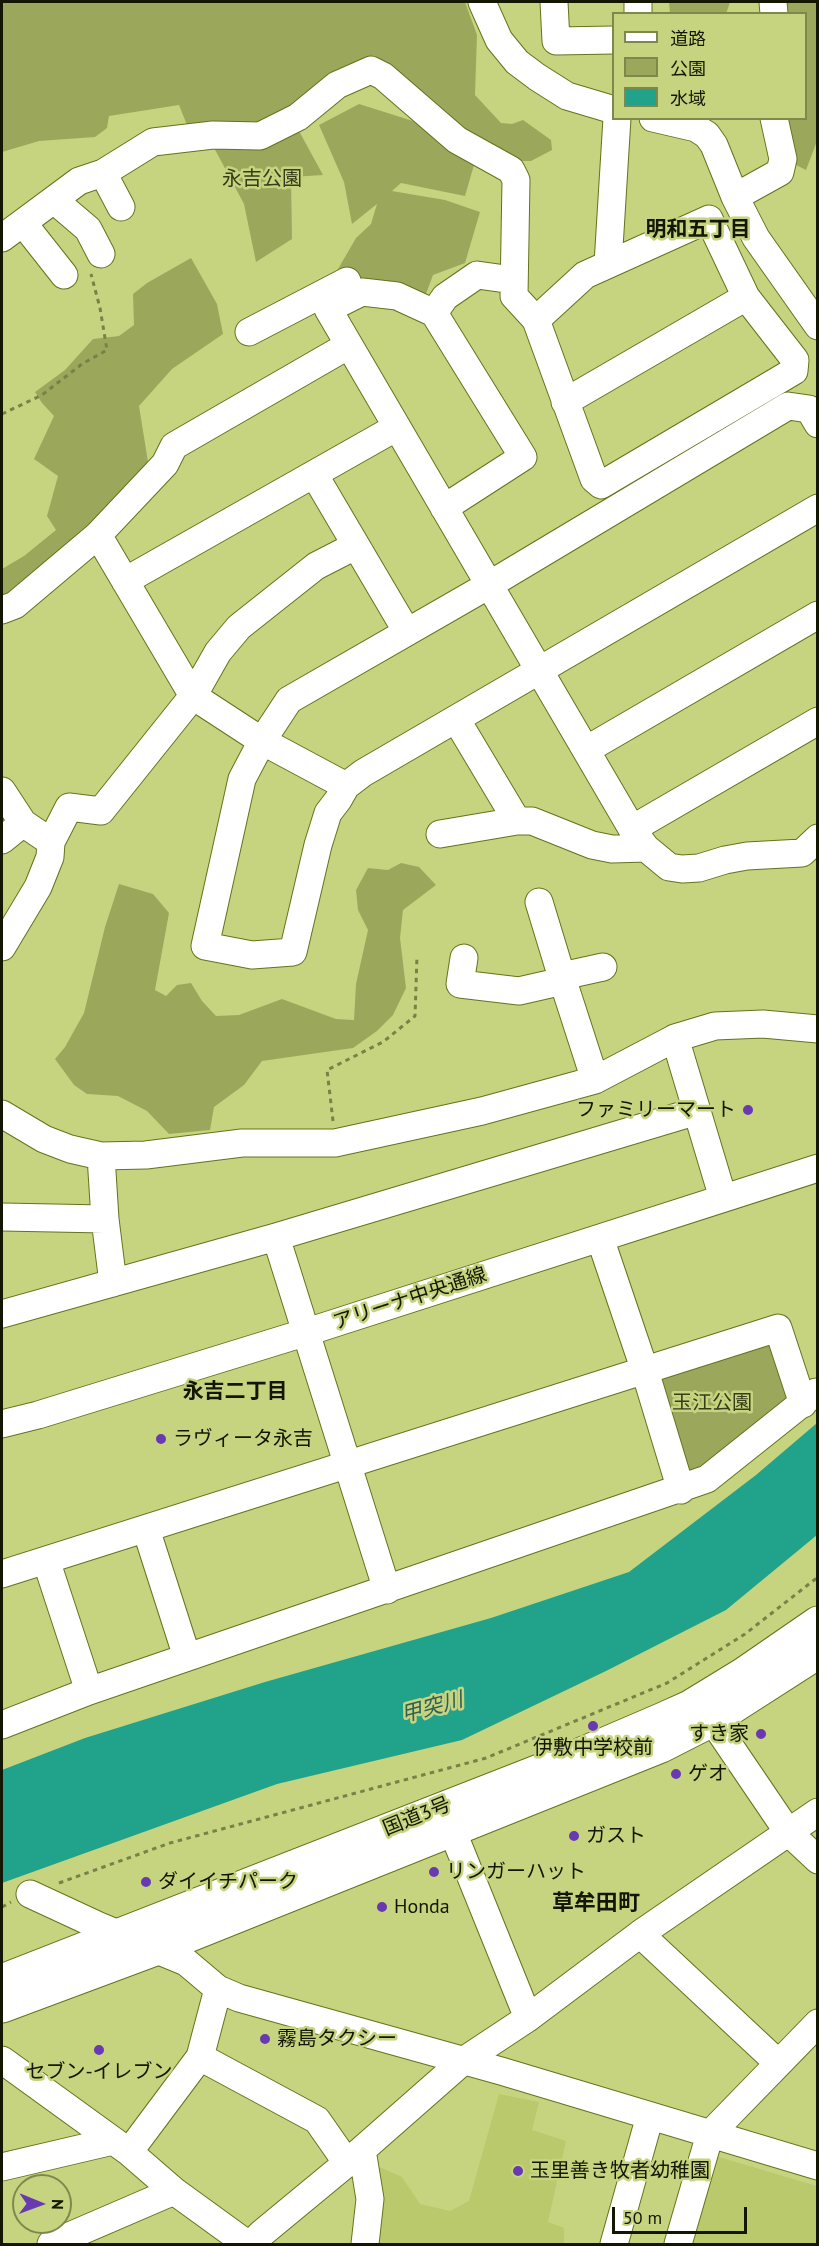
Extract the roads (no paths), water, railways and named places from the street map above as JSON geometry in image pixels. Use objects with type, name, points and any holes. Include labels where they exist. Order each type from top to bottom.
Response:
[{"type":"highway","name":"国道3号","points":[[2,1981],[570,1759],[661,1720],[690,1707],[744,1674],[818,1623]]},
{"type":"highway","name":"国道3号","points":[[2,2007],[155,1949],[661,1746],[712,1720],[818,1652]]},
{"type":"street","points":[[482,2],[499,40],[517,62],[567,96],[612,109]]},
{"type":"street","points":[[554,2],[556,40],[612,40]]},
{"type":"street","points":[[2,238],[79,181],[103,173],[153,142],[213,135],[260,136],[298,117],[337,85],[371,70],[383,76],[457,140],[511,170],[516,180],[513,296],[536,320],[594,479],[601,485],[794,371],[795,360],[746,297],[709,219],[585,275],[536,320]]},
{"type":"street","points":[[608,264],[617,120]]},
{"type":"street","points":[[662,120],[696,128],[707,135],[714,145],[735,197],[756,238],[818,326]]},
{"type":"street","points":[[735,197],[780,172],[783,159],[774,120]]},
{"type":"street","points":[[103,173],[121,207]]},
{"type":"street","points":[[54,200],[88,229],[101,254]]},
{"type":"street","points":[[23,223],[64,275]]},
{"type":"street","points":[[434,313],[445,297],[477,275],[513,279]]},
{"type":"street","points":[[249,332],[346,280],[362,292],[398,296],[434,313],[523,457],[444,508]]},
{"type":"street","points":[[362,292],[328,309],[639,839],[669,867],[682,869],[699,868],[747,856],[802,852],[818,838]]},
{"type":"street","points":[[566,402],[746,297]]},
{"type":"street","points":[[2,610],[15,605],[98,535],[165,464],[174,446],[349,345]]},
{"type":"street","points":[[818,424],[809,409],[788,406],[489,585],[290,700],[262,741],[242,779],[205,946],[252,955],[293,952],[324,824],[328,813],[346,786],[363,773],[818,508]]},
{"type":"street","points":[[125,581],[397,428]]},
{"type":"street","points":[[314,474],[407,632]]},
{"type":"street","points":[[98,535],[193,696],[262,741],[346,786]]},
{"type":"street","points":[[2,946],[38,887],[50,857],[51,843],[69,807],[101,811],[193,696],[218,652],[239,627],[315,566],[355,546]]},
{"type":"street","points":[[586,750],[818,615]]},
{"type":"street","points":[[456,719],[517,820]]},
{"type":"street","points":[[440,834],[517,820],[532,821],[592,845],[612,849],[639,839],[818,720]]},
{"type":"street","points":[[2,791],[23,824],[51,843]]},
{"type":"street","points":[[2,840],[23,824]]},
{"type":"street","points":[[539,902],[595,1080]]},
{"type":"street","points":[[464,958],[460,984],[519,991],[603,967]]},
{"type":"street","points":[[2,1114],[44,1139],[70,1149],[100,1156],[146,1155],[242,1143],[335,1143],[482,1111],[595,1080],[675,1038],[715,1026],[763,1024],[818,1029]]},
{"type":"street","points":[[675,1038],[723,1198]]},
{"type":"street","points":[[2,1314],[276,1237],[697,1111]]},
{"type":"street","points":[[100,1156],[113,1283]]},
{"type":"street","name":"アリーナ中央通線","points":[[2,1424],[307,1332],[818,1168]]},
{"type":"street","points":[[2,1217],[105,1219]]},
{"type":"street","points":[[276,1237],[387,1590]]},
{"type":"street","points":[[600,1238],[645,1371],[681,1490]]},
{"type":"street","points":[[2,1571],[146,1529],[778,1328],[810,1397],[707,1479],[681,1490],[187,1657],[89,1691],[2,1725]]},
{"type":"street","points":[[146,1529],[187,1657]]},
{"type":"street","points":[[46,1560],[89,1691]]},
{"type":"street","points":[[712,1720],[788,1832],[818,1860]]},
{"type":"street","points":[[251,2244],[464,2061],[528,2018],[640,1934],[818,1812]]},
{"type":"street","points":[[452,1830],[528,2018]]},
{"type":"street","points":[[30,1894],[186,1962],[218,1989],[238,1998],[464,2061],[818,2166]]},
{"type":"street","points":[[640,1934],[778,2063]]},
{"type":"street","points":[[2,2167],[121,2147],[200,2057],[218,1989]]},
{"type":"street","points":[[678,2244],[710,2134],[818,2023]]},
{"type":"street","points":[[200,2057],[317,2120],[354,2157],[370,2199],[365,2244]]},
{"type":"street","points":[[2,2060],[5,2065],[121,2147],[174,2191],[247,2244]]},
{"type":"street","points":[[614,2244],[650,2116]]},
{"type":"street","points":[[51,2244],[174,2191]]},
{"type":"water","name":"甲突川","points":[[817,1423],[817,1535],[726,1610],[462,1740],[277,1784],[2,1883],[2,1770],[85,1738],[265,1682],[491,1618],[629,1572],[756,1475]]},
{"type":"place","name":"ファミリーマート","points":[[748,1110]]},
{"type":"place","name":"ラヴィータ永吉","points":[[161,1439]]},
{"type":"place","name":"伊敷中学校前","points":[[593,1726]]},
{"type":"place","name":"すき家","points":[[761,1734]]},
{"type":"place","name":"ゲオ","points":[[676,1774]]},
{"type":"place","name":"ガスト","points":[[574,1836]]},
{"type":"place","name":"リンガーハット","points":[[434,1872]]},
{"type":"place","name":"ダイイチパーク","points":[[146,1882]]},
{"type":"place","name":"Honda","points":[[382,1907]]},
{"type":"place","name":"霧島タクシー","points":[[265,2039]]},
{"type":"place","name":"セブン-イレブン","points":[[99,2050]]},
{"type":"place","name":"玉里善き牧者幼稚園","points":[[518,2171]]},
{"type":"district","name":"明和五丁目","points":[[698,230]]},
{"type":"district","name":"永吉二丁目","points":[[235,1392]]},
{"type":"district","name":"草牟田町","points":[[596,1904]]},
{"type":"park label","name":"永吉公園","points":[[262,179]]},
{"type":"park label","name":"玉江公園","points":[[712,1403]]}]
